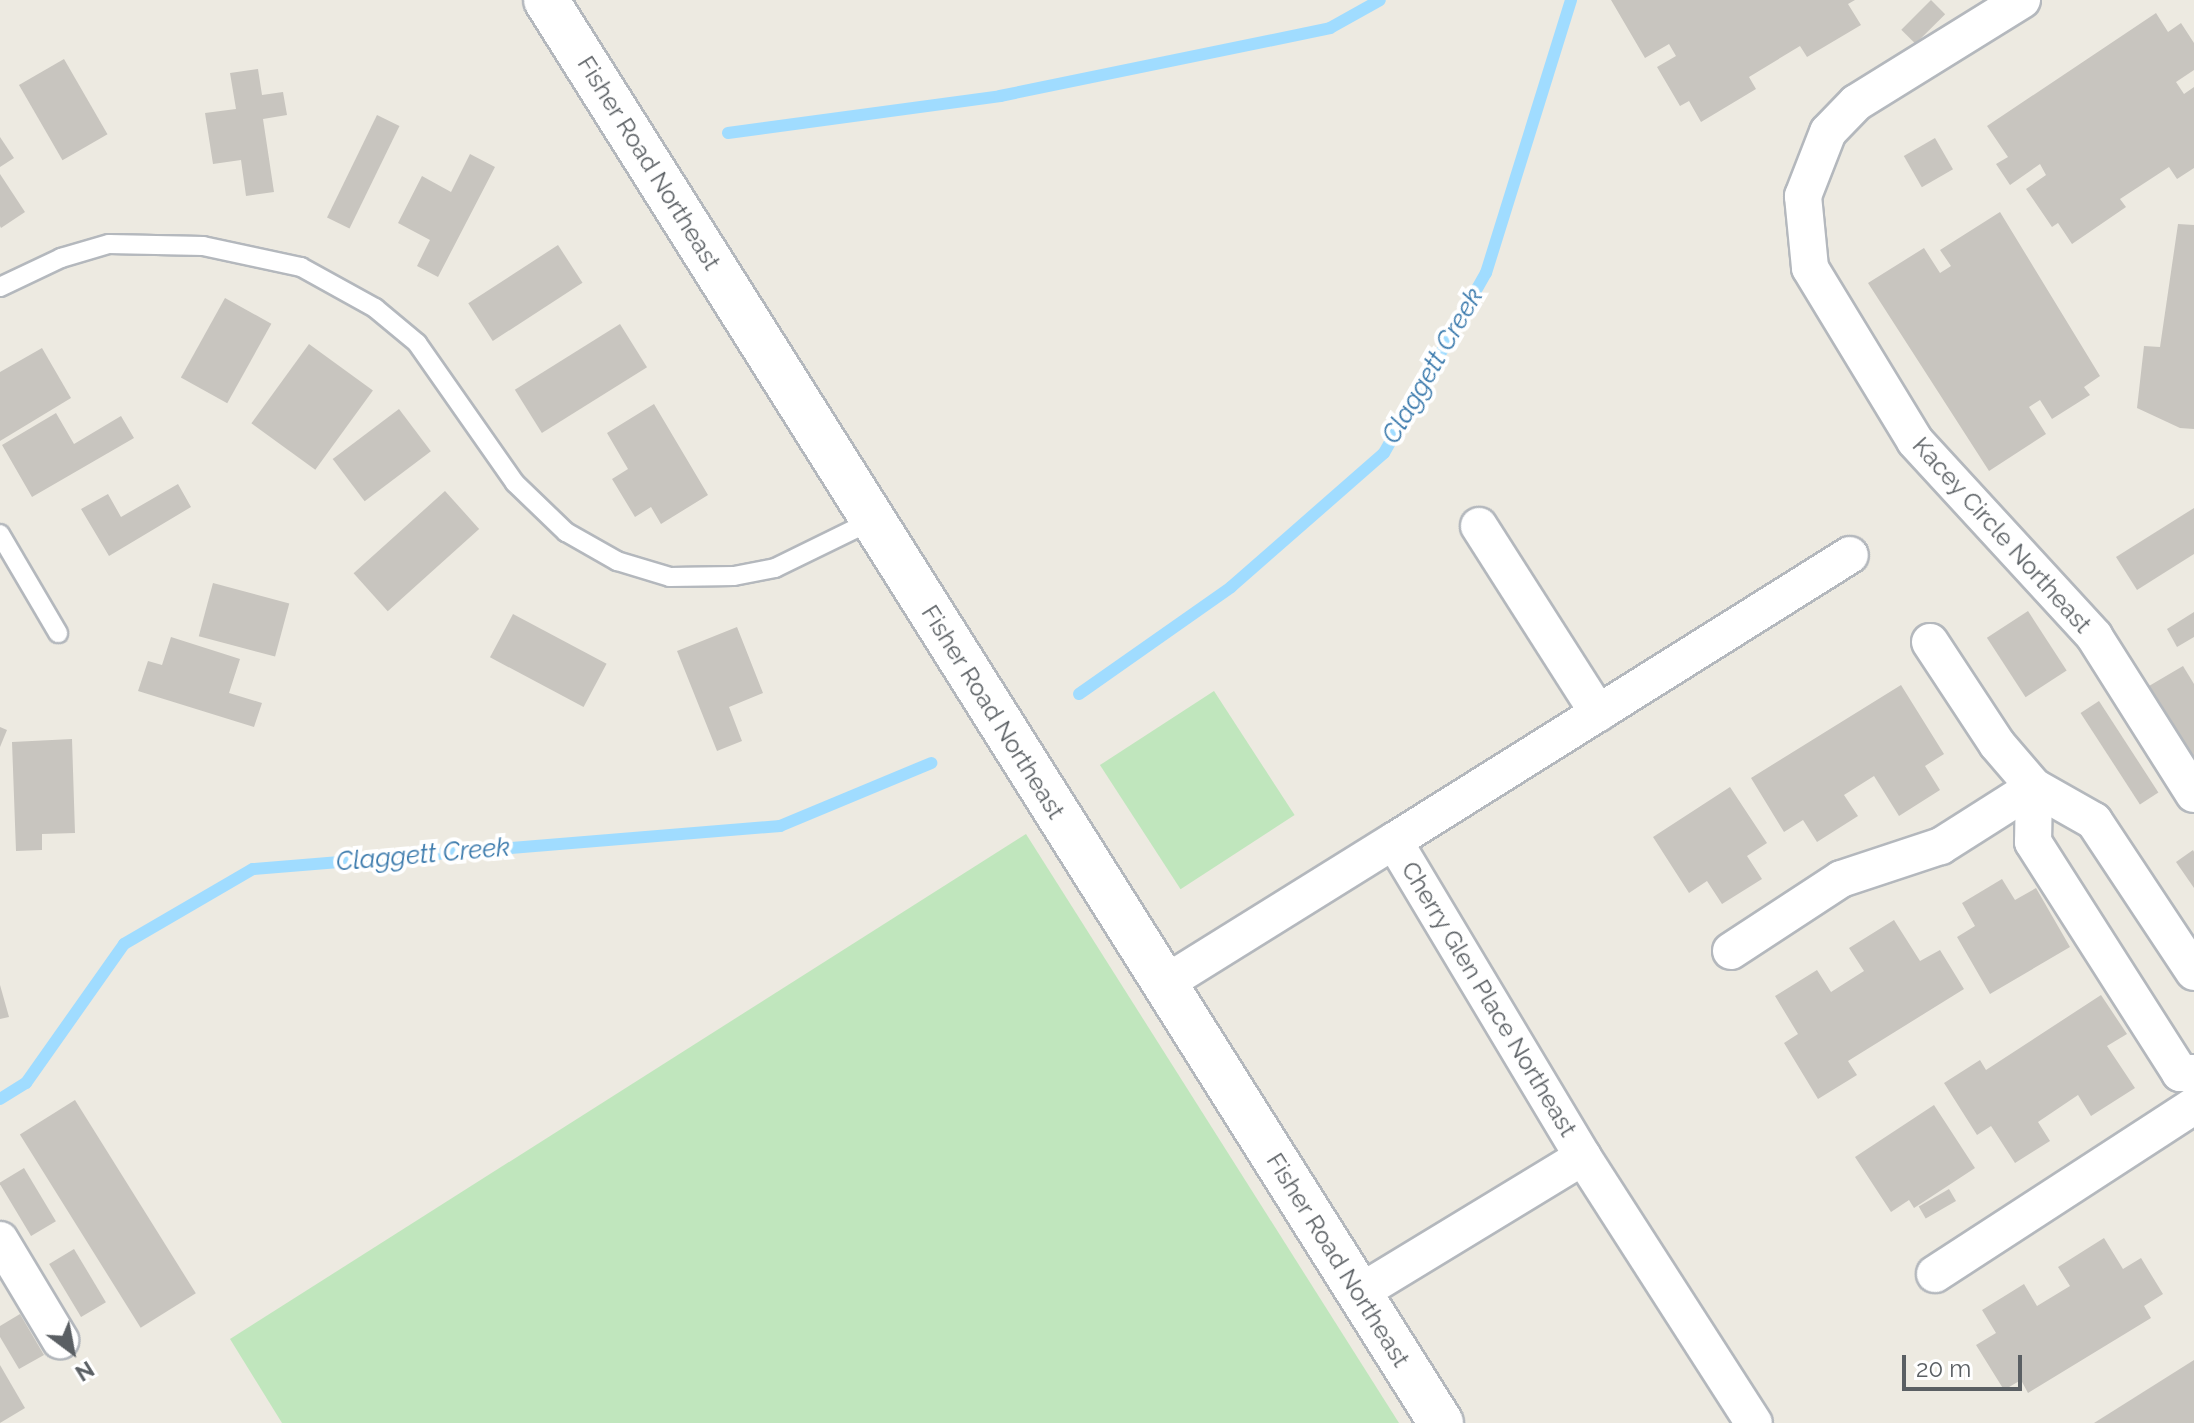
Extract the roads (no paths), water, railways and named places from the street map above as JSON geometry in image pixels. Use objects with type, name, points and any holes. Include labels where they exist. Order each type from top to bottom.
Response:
[{"type":"street","name":"Fisher Road Northeast","points":[[546,0],[1441,1423]]},
{"type":"street","name":"Kacey Circle Northeast","points":[[2007,4],[1856,103],[1828,132],[1803,196],[1810,268],[1915,441],[2094,636],[2194,794]]},
{"type":"street","points":[[1479,526],[1598,713]]},
{"type":"street","name":"Cherry Glen Place Northeast","points":[[1164,984],[1850,555]]},
{"type":"street","points":[[1930,642],[1997,744],[2034,787],[2094,821],[2194,972]]},
{"type":"street","points":[[1731,951],[1841,879],[1941,846],[2034,787]]},
{"type":"street","points":[[2034,787],[2033,842],[2180,1073],[2194,1073]]},
{"type":"street","name":"Cherry Glen Place Northeast","points":[[1394,841],[1583,1157],[1754,1423]]},
{"type":"street","points":[[1935,1274],[2194,1106]]},
{"type":"street","name":"Cherry Glen Place Northeast","points":[[1359,1293],[1583,1157]]},
{"type":"street","points":[[0,1240],[60,1340]]},
{"type":"lane","points":[[0,287],[61,258],[109,244],[203,246],[301,267],[375,308],[417,343],[515,483],[566,532],[617,561],[670,577],[734,576],[775,568],[873,520]]},
{"type":"lane","points":[[0,534],[58,633]]},
{"type":"waterway","name":"Claggett Creek","points":[[728,133],[1000,96],[1330,28],[1380,0]]},
{"type":"waterway","name":"Claggett Creek","points":[[1079,694],[1231,587],[1384,453],[1486,273],[1571,0]]},
{"type":"waterway","name":"Claggett Creek","points":[[0,1099],[26,1083],[124,944],[253,869],[780,826],[931,763]]}]
